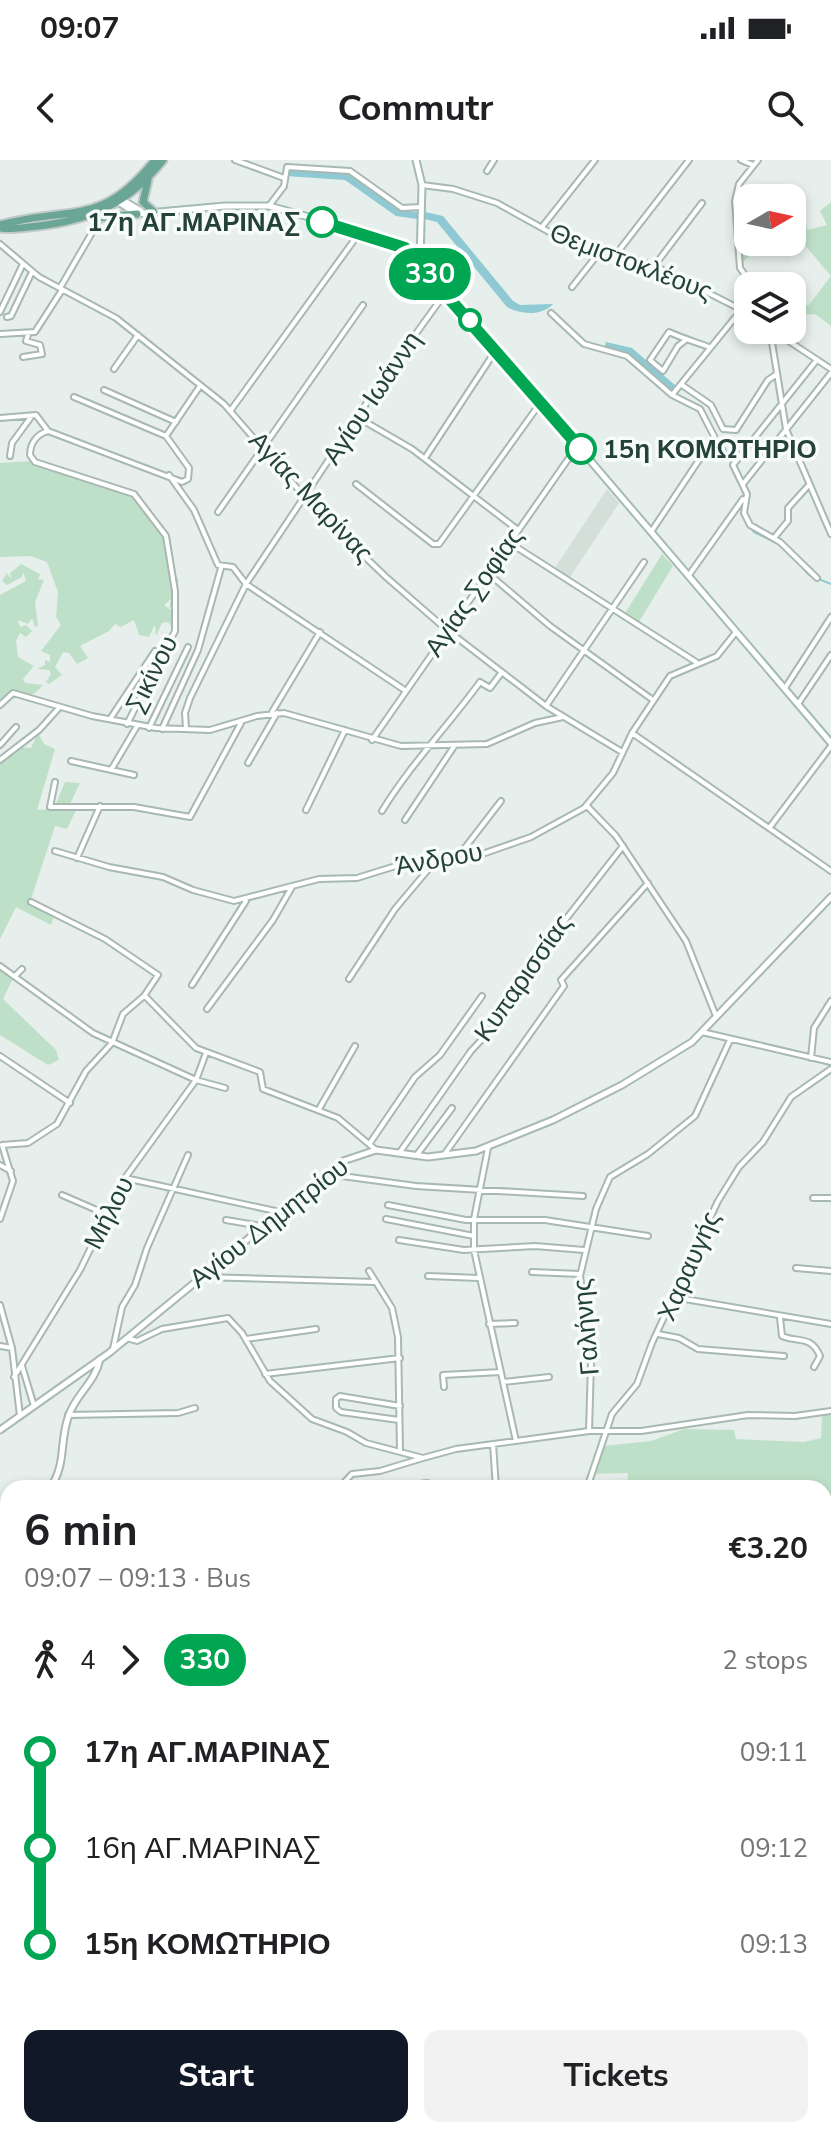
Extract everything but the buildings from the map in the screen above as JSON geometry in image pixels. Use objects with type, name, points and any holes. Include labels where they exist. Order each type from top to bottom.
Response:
[{"type":"main road","points":[[0,227],[80,214],[118,200],[155,160]]},
{"type":"main road","points":[[82,220],[118,200],[151,175],[163,160]]},
{"type":"main road","points":[[0,227],[145,213],[143,197],[151,175]]},
{"type":"street","points":[[235,160],[284,178]]},
{"type":"street","points":[[416,160],[422,185],[420,263]]},
{"type":"street","points":[[487,171],[494,160]]},
{"type":"street","points":[[542,227],[595,160]]},
{"type":"street","points":[[617,253],[689,160]]},
{"type":"street","points":[[741,160],[753,165]]},
{"type":"street","points":[[743,272],[740,268],[735,201],[739,184],[758,160]]},
{"type":"street","points":[[269,206],[284,186],[287,167],[343,169],[356,174],[404,209],[421,207]]},
{"type":"street","name":"Θεμιστοκλέους","points":[[422,185],[473,194],[509,208],[571,244],[602,249],[655,266],[734,305]]},
{"type":"street","points":[[118,200],[145,213],[269,206],[398,243],[420,263],[831,744],[770,827]]},
{"type":"street","points":[[655,266],[702,203]]},
{"type":"street","points":[[0,334],[30,334],[37,330],[101,217]]},
{"type":"street","points":[[231,410],[360,232]]},
{"type":"street","name":"Αγίας Μαρίνας","points":[[0,244],[32,272],[104,310],[231,410],[304,497],[366,559],[447,630],[546,706],[622,752]]},
{"type":"street","points":[[572,287],[602,249]]},
{"type":"street","points":[[0,312],[23,264]]},
{"type":"street","points":[[7,317],[11,316],[32,272]]},
{"type":"street","name":"Αγίου Ιωάννη","points":[[186,728],[185,713],[190,698],[246,584],[357,417],[446,292]]},
{"type":"street","points":[[218,512],[363,305]]},
{"type":"street","points":[[551,313],[584,344],[627,356],[673,394],[705,414],[714,436],[651,532]]},
{"type":"street","points":[[673,394],[734,318]]},
{"type":"street","points":[[687,339],[663,371],[650,360],[668,333],[687,339],[709,347]]},
{"type":"street","points":[[23,357],[42,354],[40,345],[26,341],[30,334]]},
{"type":"street","points":[[114,369],[138,335]]},
{"type":"street","points":[[773,344],[786,429],[831,534]]},
{"type":"street","points":[[742,484],[831,371],[791,344]]},
{"type":"street","points":[[424,458],[496,350]]},
{"type":"street","points":[[816,361],[733,465],[747,498],[746,519],[755,529],[774,539],[817,578]]},
{"type":"street","points":[[680,387],[711,405],[723,429],[738,429],[768,380],[777,374]]},
{"type":"street","points":[[166,436],[200,386]]},
{"type":"street","points":[[104,390],[176,422]]},
{"type":"street","points":[[0,418],[32,415],[42,420],[48,431],[182,482],[190,473],[166,436],[74,397]]},
{"type":"street","points":[[356,484],[436,545],[541,402]]},
{"type":"street","points":[[10,456],[12,443],[32,415]]},
{"type":"street","points":[[357,417],[424,458],[518,530]]},
{"type":"street","name":"Σικίνου","points":[[48,431],[41,433],[31,445],[30,455],[35,462],[134,494],[166,536],[175,591],[175,632],[127,724]]},
{"type":"street","name":"Αγίας Σοφίας","points":[[372,740],[578,445]]},
{"type":"street","points":[[169,475],[194,510],[214,559],[221,568]]},
{"type":"street","points":[[774,539],[788,521],[788,508],[808,486]]},
{"type":"street","points":[[689,576],[743,499]]},
{"type":"street","points":[[510,543],[680,655],[698,663]]},
{"type":"street","points":[[546,706],[586,652],[644,562]]},
{"type":"street","points":[[221,568],[233,567],[246,584],[407,691]]},
{"type":"street","points":[[162,729],[198,650],[221,568]]},
{"type":"street","points":[[489,574],[535,615],[653,700]]},
{"type":"street","points":[[785,688],[831,617]]},
{"type":"street","points":[[248,763],[320,632]]},
{"type":"street","name":"Άνδρου","points":[[55,851],[163,877],[221,900],[246,901],[319,879],[357,878],[402,864],[454,862],[531,837],[587,806],[613,773],[632,733],[670,676],[717,656],[736,632]]},
{"type":"street","points":[[149,728],[188,647]]},
{"type":"street","points":[[110,719],[155,651]]},
{"type":"street","points":[[798,704],[831,655]]},
{"type":"street","points":[[382,811],[480,682],[490,688],[502,672]]},
{"type":"street","points":[[0,705],[13,693],[59,708],[162,729],[209,730],[274,713],[401,746],[487,744],[535,723],[565,717]]},
{"type":"street","points":[[0,759],[39,730],[59,708]]},
{"type":"street","points":[[55,782],[50,807],[144,808],[190,817],[242,721]]},
{"type":"street","points":[[111,770],[137,726]]},
{"type":"street","points":[[0,745],[16,727]]},
{"type":"street","points":[[306,810],[345,730]]},
{"type":"street","points":[[632,733],[831,871]]},
{"type":"street","points":[[405,820],[455,744]]},
{"type":"street","points":[[71,761],[134,775]]},
{"type":"street","points":[[454,862],[501,801]]},
{"type":"street","points":[[77,858],[100,806]]},
{"type":"street","points":[[587,806],[604,820],[623,846],[691,951],[716,1017]]},
{"type":"street","name":"Κυπαρισσίας","points":[[400,1152],[471,1051],[500,1020],[548,942],[623,846]]},
{"type":"street","points":[[349,979],[395,909],[433,863]]},
{"type":"street","points":[[442,1157],[564,986],[561,980],[648,883]]},
{"type":"street","points":[[207,1009],[273,920],[293,885]]},
{"type":"street","name":"Αγίου Δημητρίου","points":[[0,1430],[20,1419],[113,1349],[348,1158],[376,1150],[442,1157],[488,1148],[622,1085],[683,1049],[831,897]]},
{"type":"street","points":[[192,985],[246,901]]},
{"type":"street","points":[[0,1219],[12,1190],[11,1171],[1,1144],[28,1143],[48,1133],[63,1117],[86,1071],[112,1043],[123,1014],[144,996],[158,978],[154,970],[105,939],[31,902]]},
{"type":"street","points":[[0,966],[112,1043],[196,1080],[225,1088]]},
{"type":"street","points":[[15,976],[22,969]]},
{"type":"street","points":[[144,996],[196,1048],[260,1072],[263,1089],[338,1118],[376,1150]]},
{"type":"street","points":[[370,1143],[415,1077],[440,1055],[482,996]]},
{"type":"street","points":[[811,1058],[814,1028],[831,1001]]},
{"type":"street","points":[[702,1032],[831,1062]]},
{"type":"street","name":"Γαλήνης","points":[[589,1431],[590,1349],[580,1274],[591,1226],[610,1177],[648,1154],[695,1116],[730,1040]]},
{"type":"street","points":[[319,1109],[355,1046]]},
{"type":"street","name":"Μήλου","points":[[14,1377],[80,1270],[125,1178],[196,1080],[206,1053]]},
{"type":"street","points":[[0,1056],[70,1103]]},
{"type":"street","name":"Χαραυγής","points":[[590,1480],[612,1414],[637,1384],[718,1201],[739,1167],[763,1142],[791,1097],[831,1069]]},
{"type":"street","points":[[416,1156],[452,1108]]},
{"type":"street","points":[[488,1148],[474,1219],[474,1250],[516,1441]]},
{"type":"street","points":[[113,1349],[118,1317],[188,1155]]},
{"type":"street","points":[[0,1165],[11,1171]]},
{"type":"street","points":[[325,1174],[416,1186],[583,1196]]},
{"type":"street","points":[[125,1178],[282,1213]]},
{"type":"street","points":[[62,1195],[106,1214]]},
{"type":"street","points":[[813,1198],[831,1198]]},
{"type":"street","points":[[388,1205],[474,1219],[545,1220],[648,1236]]},
{"type":"street","points":[[386,1219],[474,1236]]},
{"type":"street","points":[[226,1220],[261,1226]]},
{"type":"street","points":[[399,1240],[474,1250],[535,1246],[585,1250]]},
{"type":"street","points":[[796,1268],[831,1271]]},
{"type":"street","points":[[369,1271],[392,1308],[400,1358],[400,1451]]},
{"type":"street","points":[[532,1272],[580,1274]]},
{"type":"street","points":[[428,1276],[479,1278]]},
{"type":"street","points":[[200,1277],[375,1282]]},
{"type":"street","points":[[673,1297],[780,1318],[831,1324]]},
{"type":"street","points":[[0,1305],[12,1348],[20,1419]]},
{"type":"street","points":[[127,1338],[137,1341],[162,1329],[228,1318],[246,1339],[265,1374],[317,1422],[347,1432],[366,1443],[423,1458]]},
{"type":"street","points":[[780,1318],[782,1336],[805,1339],[814,1345],[820,1356],[814,1367]]},
{"type":"street","points":[[489,1324],[515,1323]]},
{"type":"street","points":[[246,1339],[316,1329]]},
{"type":"street","points":[[657,1334],[679,1338],[698,1349],[784,1356]]},
{"type":"street","points":[[0,1346],[12,1348]]},
{"type":"street","points":[[54,1480],[63,1463],[68,1415],[92,1382],[100,1358]]},
{"type":"street","points":[[265,1374],[400,1358]]},
{"type":"street","points":[[22,1366],[34,1408]]},
{"type":"street","points":[[444,1387],[443,1375],[501,1372]]},
{"type":"street","points":[[503,1382],[549,1377]]},
{"type":"street","points":[[400,1406],[340,1396],[336,1399],[336,1408],[341,1412],[400,1420]]},
{"type":"street","points":[[68,1415],[178,1413],[195,1408]]},
{"type":"street","points":[[346,1480],[352,1474],[376,1472],[423,1458],[493,1444],[589,1431],[656,1430],[748,1415],[795,1416],[831,1411]]},
{"type":"street","points":[[493,1444],[495,1480]]},
{"type":"shaded area","points":[[607,489],[619,503],[568,580],[553,571]]},
{"type":"green space","points":[[831,202],[831,276],[806,246],[806,221],[807,230],[827,225],[820,211]]},
{"type":"green space","points":[[831,276],[831,326],[815,314],[806,315],[806,304],[808,306]]},
{"type":"green space","points":[[32,461],[126,492],[157,520],[171,540],[170,572],[178,579],[175,606],[169,608],[171,599],[164,605],[178,615],[172,627],[168,622],[162,623],[156,636],[155,624],[149,637],[139,635],[134,620],[121,627],[115,624],[109,631],[80,646],[88,658],[77,664],[69,653],[63,652],[55,667],[62,675],[49,684],[46,682],[51,674],[49,670],[37,669],[45,665],[45,660],[50,662],[50,655],[41,651],[61,625],[56,617],[58,592],[47,562],[30,556],[0,557],[0,463]]},
{"type":"green space","points":[[662,554],[673,566],[637,625],[624,615]]},
{"type":"green space","points":[[21,564],[40,574],[38,579],[44,580],[35,602],[38,626],[35,627],[32,618],[28,624],[18,620],[20,627],[26,625],[32,631],[26,637],[20,633],[16,641],[18,657],[34,666],[23,679],[25,683],[43,685],[34,694],[11,693],[0,702],[0,595],[26,581],[23,572],[22,577],[7,585],[2,581],[7,573],[11,579],[10,573]]},
{"type":"green space","points":[[38,733],[44,744],[55,749],[37,810],[54,809],[65,782],[80,783],[69,806],[78,806],[67,829],[55,826],[30,902],[54,916],[51,925],[16,907],[0,939],[0,764],[19,747],[31,748]]},
{"type":"green space","points":[[0,969],[13,978],[3,999],[56,1050],[59,1060],[48,1065],[0,1035]]},
{"type":"green space","points":[[831,1414],[831,1480],[628,1480],[628,1473],[593,1474],[603,1446],[651,1441],[684,1429],[734,1430],[736,1439],[804,1442],[821,1438],[822,1415]]},
{"type":"water","points":[[336,169],[357,178],[396,205],[417,212],[417,219],[396,216],[345,180],[286,176],[288,170]]},
{"type":"water","points":[[425,212],[443,216],[513,301],[520,305],[553,304],[543,311],[531,313],[507,307],[437,222],[425,219]]},
{"type":"water","points":[[606,342],[632,348],[676,386],[671,392],[628,355],[604,348]]},
{"type":"waterway","points":[[724,446],[740,484]]},
{"type":"waterway","points":[[743,516],[754,532],[781,545]]},
{"type":"waterway","points":[[797,561],[809,575],[831,584]]},
{"type":"bus line","name":"330","points":[[322,222],[378,236],[405,248],[581,449]]},
{"type":"place","name":"17η ΑΓ.ΜΑΡΙΝΑΣ","points":[[322,222]]},
{"type":"place","name":"15η ΚΟΜΩΤΗΡΙΟ","points":[[581,449]]}]
